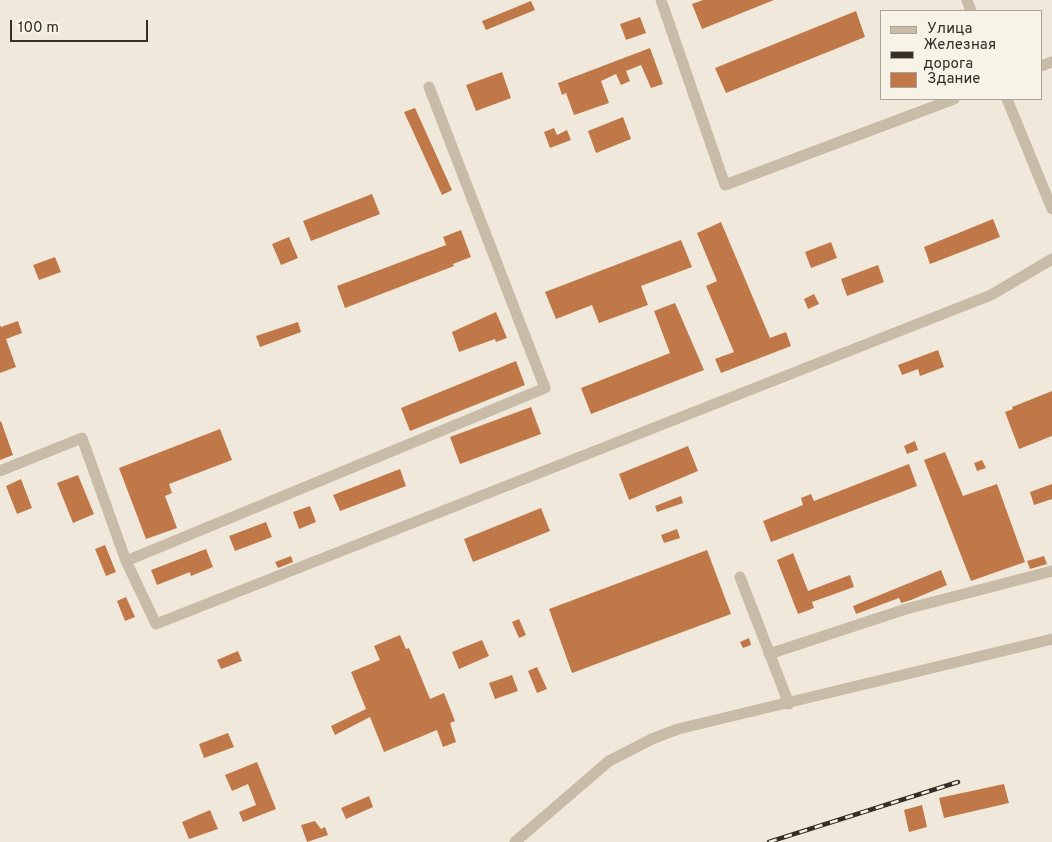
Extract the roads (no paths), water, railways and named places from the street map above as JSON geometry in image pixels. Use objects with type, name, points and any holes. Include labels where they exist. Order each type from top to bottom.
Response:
[{"type":"street","points":[[661,0],[725,185],[951,100]]},
{"type":"street","points":[[126,561],[545,388],[429,86]]},
{"type":"street","points":[[1007,100],[1052,209]]},
{"type":"street","points":[[0,471],[82,438],[126,561],[156,624],[991,295],[1052,259]]},
{"type":"street","points":[[769,654],[906,609],[1052,571]]},
{"type":"street","points":[[740,576],[790,704]]},
{"type":"street","points":[[515,842],[602,767],[626,751],[678,730],[1052,639]]},
{"type":"railway","points":[[769,842],[958,782]]}]
